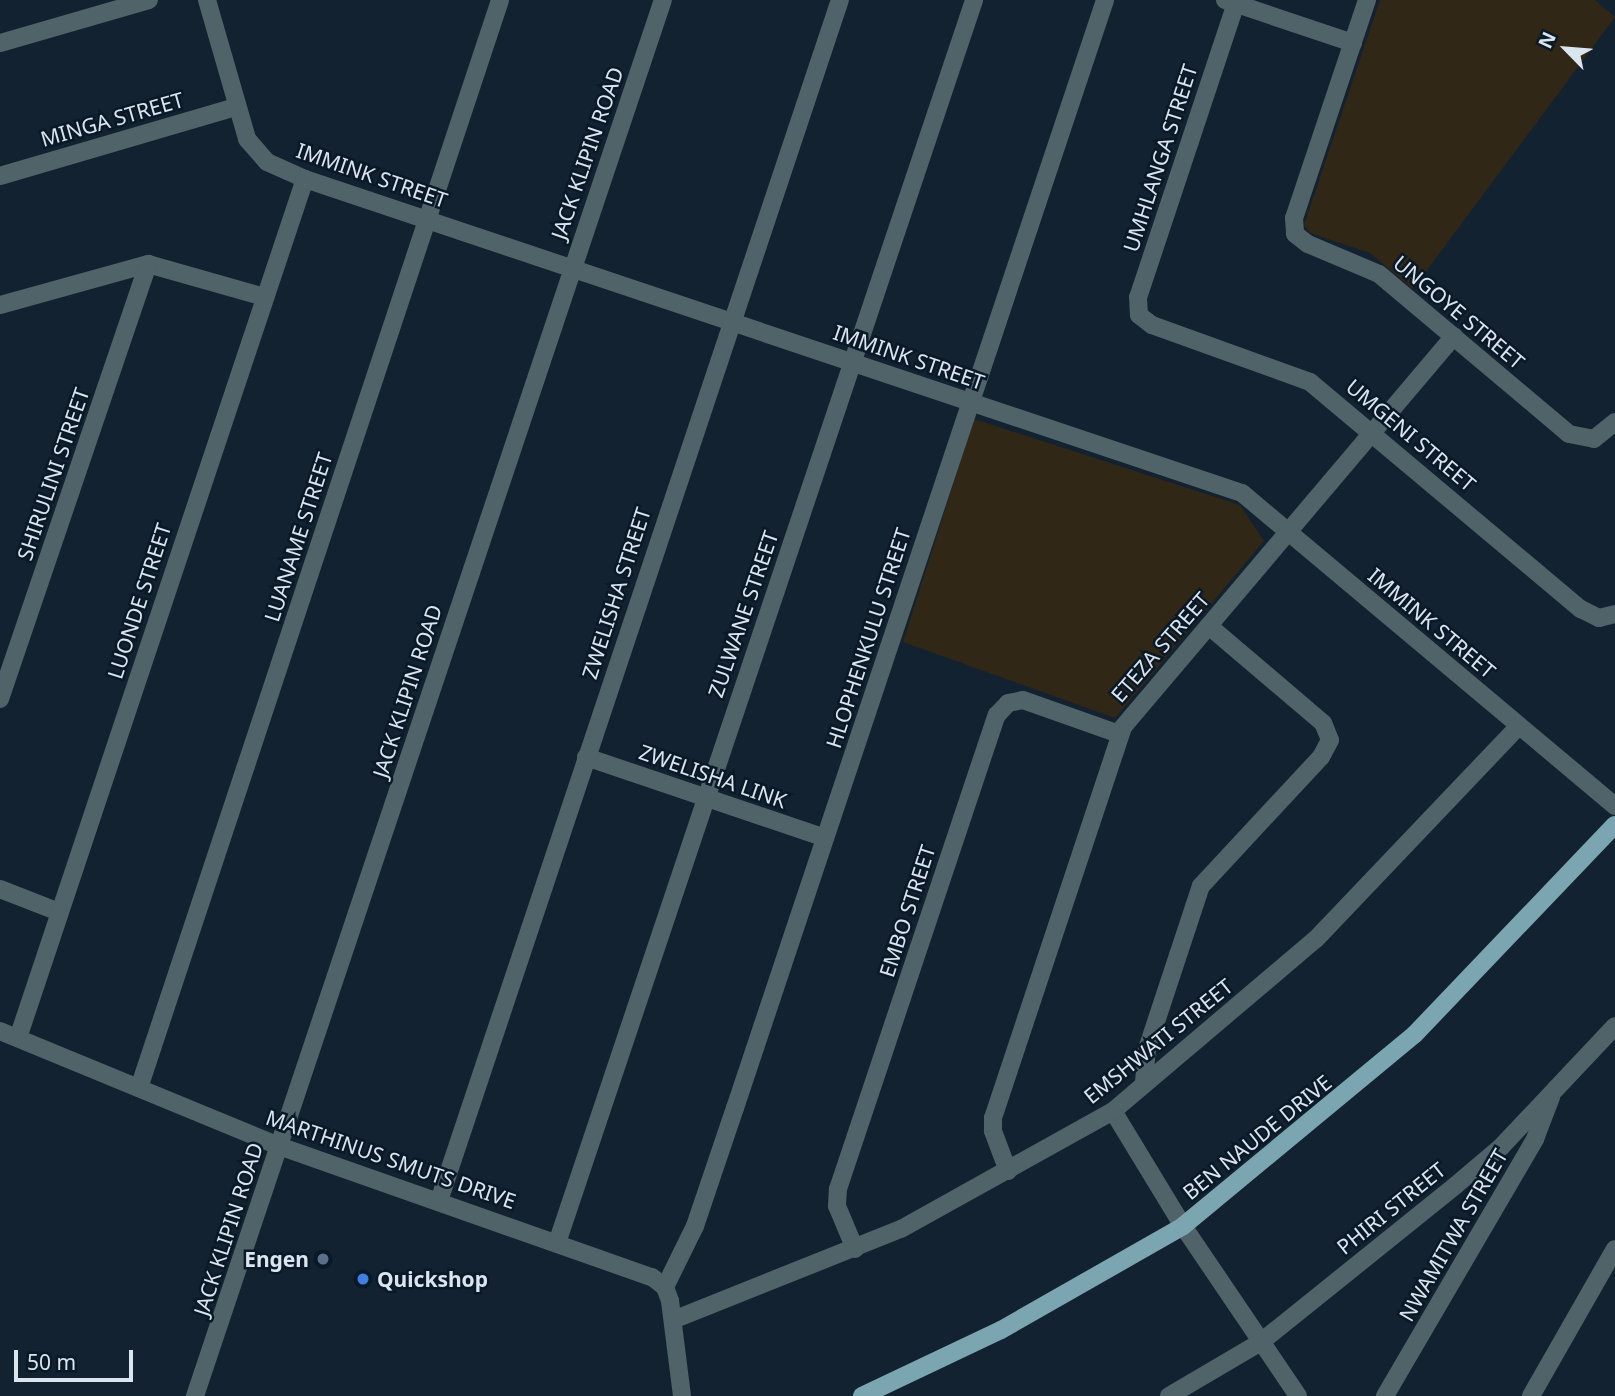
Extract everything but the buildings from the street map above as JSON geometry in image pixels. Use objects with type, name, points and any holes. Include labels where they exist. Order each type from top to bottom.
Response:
[{"type":"main road","name":"BEN NAUDE DRIVE","points":[[862,1396],[1001,1330],[1183,1226],[1415,1034],[1615,825]]},
{"type":"street","points":[[0,43],[149,0]]},
{"type":"street","name":"IMMINK STREET","points":[[207,0],[236,107],[256,155],[305,179],[428,217],[572,268],[1237,491],[1615,806]]},
{"type":"street","name":"LUANAME STREET","points":[[139,1088],[500,0]]},
{"type":"street","name":"JACK KLIPIN ROAD","points":[[195,1396],[663,0]]},
{"type":"street","name":"ZWELISHA STREET","points":[[439,1201],[730,320],[840,0]]},
{"type":"street","name":"ZULWANE STREET","points":[[557,1243],[704,798],[974,0]]},
{"type":"street","name":"HLOPHENKULU STREET","points":[[665,1287],[695,1226],[1105,0]]},
{"type":"street","name":"UNGOYE STREET","points":[[1367,0],[1294,229],[1308,244],[1379,274],[1569,435],[1594,439],[1615,422]]},
{"type":"street","points":[[1232,1],[1353,43]]},
{"type":"street","name":"UMHLANGA STREET","points":[[1152,326],[1139,315],[1136,303],[1232,1]]},
{"type":"street","name":"MINGA STREET","points":[[0,176],[236,107]]},
{"type":"street","name":"LUONDE STREET","points":[[18,1038],[305,179]]},
{"type":"street","points":[[0,305],[148,264],[265,297]]},
{"type":"street","name":"SHIRULINI STREET","points":[[0,699],[148,264]]},
{"type":"street","name":"UMGENI STREET","points":[[1152,326],[1303,378],[1373,430],[1581,609],[1594,617],[1615,614]]},
{"type":"street","name":"ETEZA STREET","points":[[1008,1171],[993,1131],[993,1118],[1119,734],[1454,336]]},
{"type":"street","points":[[1144,1082],[1147,1049],[1201,886],[1321,757],[1330,740],[1322,723],[1209,626]]},
{"type":"street","name":"EMBO STREET","points":[[855,1249],[837,1206],[838,1189],[997,715],[1008,703],[1023,700],[1119,734]]},
{"type":"street","name":"EMSHWATI STREET","points":[[673,1320],[855,1249],[1008,1171],[1113,1111],[1316,939],[1519,726]]},
{"type":"street","name":"ZWELISHA LINK","points":[[586,757],[825,838]]},
{"type":"street","points":[[0,889],[59,912]]},
{"type":"street","name":"PHIRI STREET","points":[[1169,1396],[1261,1342],[1502,1147],[1615,1026]]},
{"type":"street","name":"MARTHINUS SMUTS DRIVE","points":[[0,1031],[279,1146],[630,1267],[665,1287]]},
{"type":"street","name":"NWAMITWA STREET","points":[[1385,1396],[1535,1139],[1552,1093]]},
{"type":"street","points":[[1113,1111],[1183,1226],[1298,1396]]},
{"type":"street","points":[[1531,1396],[1615,1249]]},
{"type":"street","points":[[665,1287],[673,1320],[682,1396]]},
{"type":"shaded area","points":[[1380,0],[1595,0],[1615,17],[1413,289],[1370,253],[1310,233],[1304,225]]},
{"type":"shaded area","points":[[974,419],[1240,505],[1264,541],[1115,718],[903,642]]},
{"type":"place","name":"Engen","points":[[323,1259]]},
{"type":"place","name":"Quickshop","points":[[363,1279]]}]
